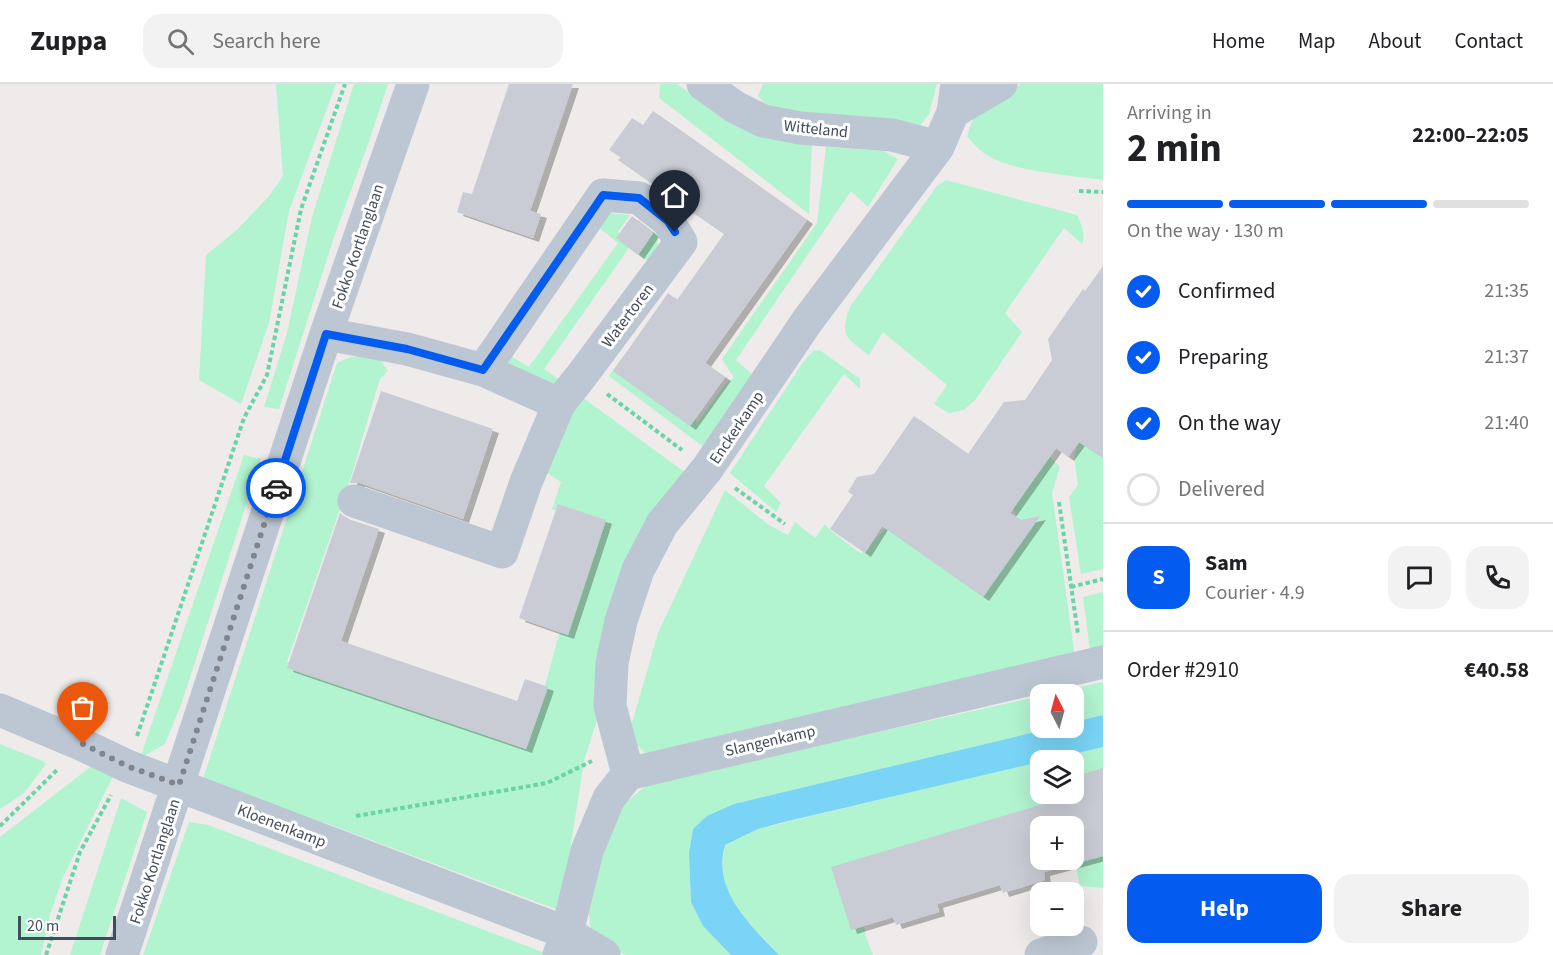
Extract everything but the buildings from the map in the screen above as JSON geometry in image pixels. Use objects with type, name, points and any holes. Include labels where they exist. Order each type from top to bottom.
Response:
[{"type":"street","name":"Fokko Kortlanglaan","points":[[122,955],[326,334],[413,84]]},
{"type":"street","name":"Witteland","points":[[703,84],[735,107],[763,121],[800,128],[892,135],[938,147]]},
{"type":"street","name":"Enckerkamp","points":[[624,760],[609,706],[612,663],[621,621],[639,570],[662,524],[707,469],[808,320],[938,147],[955,98],[1001,84]]},
{"type":"street","name":"Watertoren","points":[[354,501],[502,552],[526,482],[559,405],[681,242],[668,221],[639,198],[603,195],[483,370]]},
{"type":"street","points":[[326,334],[407,349],[483,370],[559,405]]},
{"type":"street","name":"Slangenkamp","points":[[624,760],[1093,665]]},
{"type":"street","name":"Kloenenkamp","points":[[0,710],[83,744],[127,766],[179,785],[563,944],[604,955]]},
{"type":"street","points":[[563,944],[587,851],[624,760]]},
{"type":"street","points":[[1041,955],[1081,942]]},
{"type":"path","points":[[46,955],[80,852],[127,766],[244,418],[267,375],[301,209],[345,84]]},
{"type":"path","points":[[1079,191],[1103,192]]},
{"type":"path","points":[[1059,502],[1071,587],[1093,665]]},
{"type":"path","points":[[1071,587],[1103,579]]},
{"type":"path","points":[[0,826],[83,744]]},
{"type":"path","points":[[348,818],[547,783],[624,760]]},
{"type":"green space","points":[[276,84],[336,84],[289,211],[269,323],[241,404],[199,380],[206,255],[237,230],[270,195],[283,176]]},
{"type":"green space","points":[[354,84],[388,84],[334,237],[279,409],[264,407],[287,333],[312,217]]},
{"type":"green space","points":[[660,84],[677,84],[704,103],[812,142],[809,214],[659,98]]},
{"type":"green space","points":[[763,84],[937,84],[929,114],[919,127],[769,108],[758,96]]},
{"type":"green space","points":[[1021,84],[1103,84],[1103,180],[1021,168],[991,157],[972,142],[967,136],[974,116],[987,103]]},
{"type":"green space","points":[[826,147],[883,151],[898,159],[868,207],[851,191],[736,360],[752,374],[705,448],[609,376],[621,359],[698,422],[726,383],[734,378],[722,359],[817,223]]},
{"type":"green space","points":[[946,180],[1077,215],[1083,237],[1082,244],[1064,228],[1005,313],[1022,332],[976,399],[964,410],[948,413],[934,404],[947,385],[883,332],[869,355],[850,340],[845,330],[850,307],[937,186]]},
{"type":"green space","points":[[610,213],[630,215],[618,232],[641,249],[656,229],[658,243],[656,255],[652,264],[629,248],[544,369],[564,383],[560,391],[505,363],[507,354],[529,367],[618,243],[597,226]]},
{"type":"green space","points":[[814,350],[821,351],[860,379],[860,389],[844,374],[764,486],[781,503],[776,512],[730,473],[804,361]]},
{"type":"green space","points":[[350,357],[378,357],[388,371],[380,379],[351,477],[287,662],[524,743],[598,526],[552,509],[561,482],[540,468],[582,397],[690,476],[604,698],[584,761],[566,876],[558,910],[328,824],[202,782],[337,363]]},
{"type":"green space","points":[[1082,435],[1103,450],[1103,569],[1081,574],[1069,497],[1078,485],[1074,456]]},
{"type":"green space","points":[[1047,453],[1060,467],[1052,493],[1075,657],[645,753],[634,742],[630,730],[658,633],[725,490],[769,525],[788,535],[795,522],[815,538],[825,524],[861,554],[886,528],[1024,530],[1013,509]]},
{"type":"green space","points":[[244,455],[261,459],[182,702],[165,744],[140,758]]},
{"type":"green space","points":[[1103,592],[1103,646],[1090,650],[1083,597]]},
{"type":"green space","points":[[1103,682],[1103,715],[1084,720],[1084,686]]},
{"type":"green space","points":[[1030,698],[1030,733],[734,804],[693,829],[689,853],[691,902],[703,926],[731,955],[625,955],[591,935],[589,914],[607,830],[626,802],[650,783]]},
{"type":"green space","points":[[0,744],[46,764],[24,793],[0,809]]},
{"type":"green space","points":[[1103,747],[1103,888],[1084,886],[1084,882],[1079,882],[1076,870],[1084,870],[1084,816],[1030,816],[1030,824],[853,873],[866,937],[873,955],[779,955],[746,919],[729,892],[724,878],[725,845],[758,829],[1030,764],[1030,804],[1084,804],[1084,751]]},
{"type":"green space","points":[[94,764],[113,776],[63,877],[50,915],[41,955],[0,955],[0,837]]},
{"type":"green space","points":[[121,798],[147,812],[100,955],[70,955]]},
{"type":"green space","points":[[189,822],[208,825],[545,953],[545,955],[143,955]]},
{"type":"water","points":[[1103,715],[1103,747],[1084,751],[1030,750],[1030,764],[780,823],[758,829],[725,845],[722,861],[729,892],[746,919],[779,955],[731,955],[703,926],[691,902],[689,853],[693,829],[707,816],[734,804],[1030,733],[1030,738],[1084,738],[1084,720]]},
{"type":"way so far","points":[[83,744],[127,766],[179,785],[276,488]]},
{"type":"route","points":[[276,488],[326,334],[407,349],[483,370],[603,195],[639,198],[668,221],[675,232]]}]
